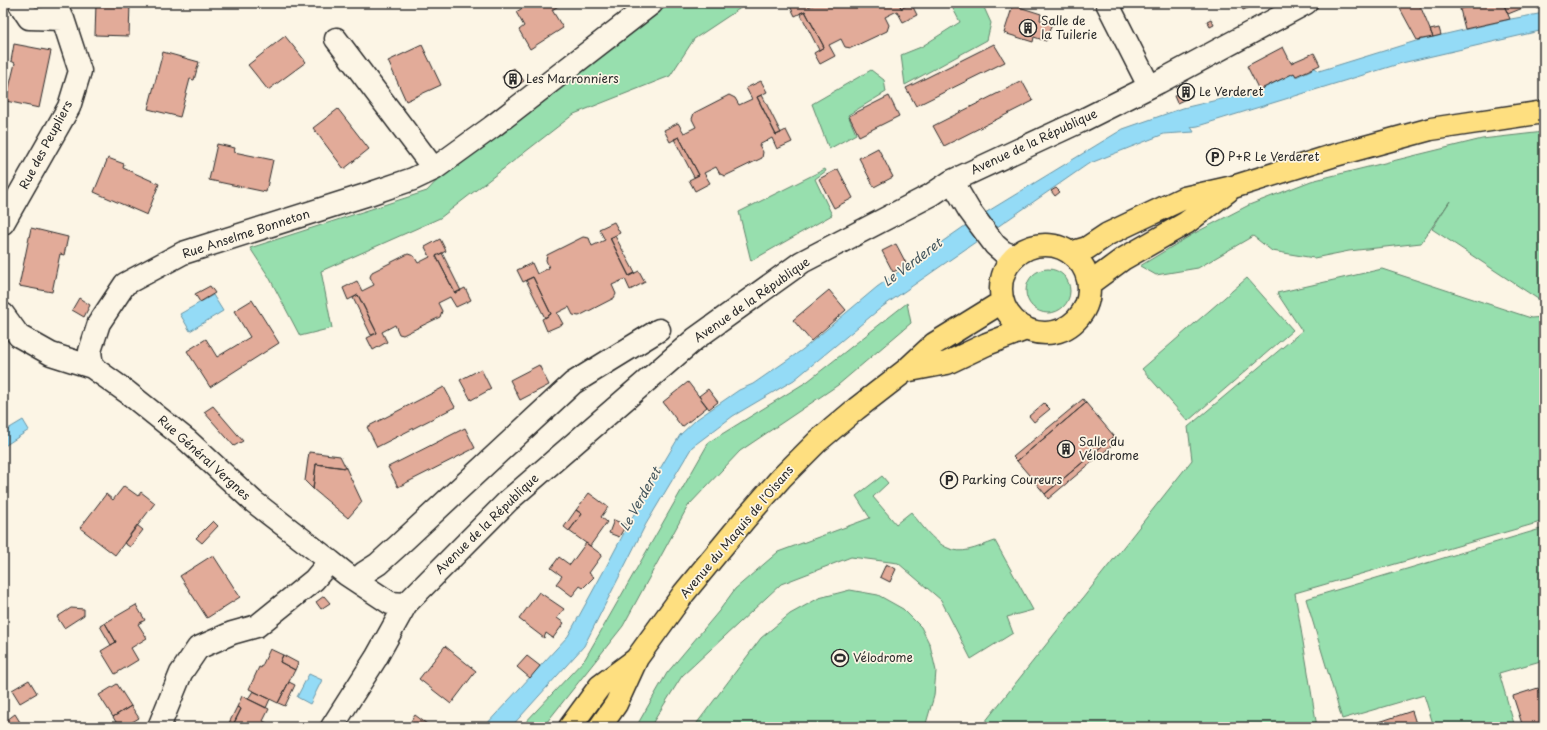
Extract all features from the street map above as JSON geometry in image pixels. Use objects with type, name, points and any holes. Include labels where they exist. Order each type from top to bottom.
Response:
[{"type":"main road","points":[[1070,253],[1087,248],[1108,234],[1184,198],[1233,186],[1332,156],[1431,129],[1544,112]]},
{"type":"main road","points":[[1089,284],[1123,259],[1186,223],[1233,186]]},
{"type":"main road","points":[[1038,246],[1051,246],[1063,249],[1070,253],[1079,261],[1086,272],[1089,284],[1088,299],[1082,313],[1071,325],[1057,332],[1041,333],[1026,329],[1016,322],[1008,313],[1002,302],[1001,286],[1005,270],[1015,257],[1025,250],[1038,246]]},
{"type":"main road","name":"Avenue du Maquis de l'Oisans","points":[[600,727],[616,704],[637,658],[684,593],[781,478],[818,442],[856,409],[905,372],[934,344],[1002,302]]},
{"type":"main road","name":"Avenue du Maquis de l'Oisans","points":[[905,372],[947,363],[1026,329]]},
{"type":"main road","name":"Avenue du Maquis de l'Oisans","points":[[570,727],[600,686],[637,658]]},
{"type":"street","name":"Rue des Peupliers","points":[[3,223],[69,107],[80,71],[58,11],[29,18],[19,3]]},
{"type":"street","name":"Rue Anselme Bonneton","points":[[92,367],[90,351],[99,323],[125,284],[183,253],[369,194],[413,179],[434,169],[492,127],[603,42],[628,10],[652,3]]},
{"type":"street","points":[[1107,3],[1149,86]]},
{"type":"street","name":"Avenue de la République","points":[[332,727],[376,658],[406,604],[509,500],[695,339],[802,262],[931,195],[952,181],[1081,121],[1198,62],[1285,8],[1306,3]]},
{"type":"street","points":[[336,39],[434,169]]},
{"type":"street","points":[[952,181],[969,210],[995,245],[1003,252],[1015,257]]},
{"type":"street","name":"Rue Général Vergnes","points":[[3,314],[19,336],[51,354],[92,367],[139,402],[188,441],[254,502],[346,574],[390,603],[406,604]]},
{"type":"street","points":[[357,581],[364,573],[383,559],[573,383],[659,330]]},
{"type":"street","points":[[159,727],[181,672],[198,648],[232,634],[257,626],[314,580],[330,560]]},
{"type":"green space","points":[[670,3],[748,3],[694,39],[670,76],[574,114],[440,218],[321,271],[332,328],[300,336],[269,277],[250,248],[427,191],[455,161]]},
{"type":"green space","points":[[950,3],[982,3],[991,23],[987,40],[905,85],[901,55],[921,47],[960,22]]},
{"type":"green space","points":[[871,70],[884,80],[886,92],[848,115],[856,134],[829,149],[812,104]]},
{"type":"green space","points":[[1544,132],[1544,303],[1432,229],[1450,201],[1421,243],[1349,251],[1314,258],[1272,251],[1253,236],[1198,268],[1156,275],[1140,266],[1193,234],[1249,205],[1311,181],[1482,139]]},
{"type":"green space","points":[[825,169],[826,171],[815,179],[832,215],[751,261],[739,212]]},
{"type":"green space","points":[[1048,269],[1060,273],[1066,279],[1070,291],[1066,303],[1060,309],[1048,313],[1036,309],[1030,303],[1026,291],[1030,279],[1036,273]]},
{"type":"green space","points":[[1382,269],[1531,318],[1544,317],[1544,521],[1295,593],[1317,727],[981,727],[1192,460],[1188,427],[1302,331],[1277,293]]},
{"type":"green space","points":[[1247,278],[1293,330],[1188,421],[1142,369]]},
{"type":"green space","points":[[907,303],[911,323],[838,385],[740,451],[688,506],[623,626],[543,727],[521,727],[585,659],[709,442],[808,381]]},
{"type":"green space","points":[[882,476],[888,483],[873,497],[896,524],[911,512],[935,540],[950,549],[959,551],[968,550],[995,541],[1033,610],[1007,617],[1013,633],[971,659],[941,600],[898,563],[851,557],[781,584],[682,676],[650,727],[636,727],[667,673],[719,611],[735,589],[778,552],[870,518],[856,496]]},
{"type":"green space","points":[[1544,528],[1544,660],[1499,673],[1515,727],[1434,727],[1424,695],[1342,719],[1306,599]]},
{"type":"green space","name":"Vélodrome","points":[[850,590],[878,595],[903,609],[921,627],[930,645],[936,671],[934,696],[925,727],[694,727],[761,638],[790,614],[819,598]]},
{"type":"water","name":"Le Verderet","points":[[1544,13],[1544,30],[1402,63],[1191,127],[1194,132],[1164,134],[1088,164],[882,307],[794,380],[733,416],[692,447],[646,524],[584,646],[511,727],[484,727],[568,636],[642,499],[680,435],[697,419],[739,390],[753,384],[802,350],[877,287],[972,221],[1123,129],[1183,108],[1260,90],[1294,73],[1296,77],[1315,68],[1319,71],[1416,41]]},
{"type":"water","points":[[213,295],[223,311],[190,331],[180,314]]},
{"type":"water","points":[[23,420],[29,430],[3,447],[3,432]]},
{"type":"water","points":[[309,674],[322,680],[310,704],[297,697]]},
{"type":"building","points":[[96,3],[130,3],[129,36],[95,35]]},
{"type":"building","points":[[531,3],[563,3],[552,10],[563,28],[530,49],[519,30],[524,26],[516,12]]},
{"type":"building","points":[[807,3],[809,7],[817,3],[899,3],[901,8],[911,3],[917,15],[903,22],[897,11],[885,17],[889,25],[887,31],[851,48],[845,47],[841,39],[829,45],[835,56],[820,64],[814,53],[824,47],[805,11],[795,16],[789,4]]},
{"type":"building","points":[[899,3],[904,3],[906,6],[901,8]]},
{"type":"building","points":[[1240,3],[1260,3],[1243,10]]},
{"type":"building","points":[[1397,3],[1419,3],[1433,37],[1417,40]]},
{"type":"building","points":[[1480,3],[1503,3],[1510,19],[1465,29],[1460,9]]},
{"type":"building","points":[[1503,3],[1535,3],[1508,14]]},
{"type":"building","points":[[1535,3],[1544,3],[1544,6],[1538,9]]},
{"type":"building","name":"Salle de la Tuilerie","points":[[1013,5],[1041,14],[1040,20],[1052,23],[1046,41],[1034,37],[1033,42],[1004,33]]},
{"type":"building","points":[[805,11],[824,47],[819,50],[800,13]]},
{"type":"building","points":[[1211,19],[1214,25],[1210,27],[1207,21]]},
{"type":"building","points":[[1439,28],[1441,35],[1433,37],[1430,30]]},
{"type":"building","points":[[285,36],[306,62],[268,90],[248,65]]},
{"type":"building","points":[[14,44],[51,51],[39,108],[6,101],[15,63],[11,61]]},
{"type":"building","points":[[994,44],[1005,62],[916,106],[906,88]]},
{"type":"building","points":[[422,45],[441,85],[406,101],[388,61]]},
{"type":"building","points":[[1283,47],[1291,63],[1314,53],[1320,65],[1296,76],[1294,73],[1259,90],[1247,66]]},
{"type":"building","points":[[163,52],[199,62],[194,80],[190,79],[180,117],[148,109]]},
{"type":"building","name":"Les Marronniers","points":[[514,68],[524,81],[512,89],[502,77]]},
{"type":"building","points":[[761,81],[767,92],[757,97],[776,135],[786,130],[792,142],[777,149],[772,138],[759,145],[763,152],[762,158],[725,176],[720,174],[716,167],[704,173],[710,183],[695,191],[689,180],[699,175],[679,137],[670,142],[664,130],[678,123],[684,133],[696,127],[692,119],[694,113],[729,95],[735,98],[739,105],[752,99],[746,88]]},
{"type":"building","points":[[1022,81],[1033,101],[944,146],[933,126]]},
{"type":"building","name":"Le Verderet","points":[[1189,89],[1192,96],[1177,103],[1174,96]]},
{"type":"building","points":[[762,95],[781,133],[776,135],[757,97]]},
{"type":"building","points":[[889,96],[899,116],[859,136],[849,116]]},
{"type":"building","points":[[338,109],[369,149],[344,169],[313,128]]},
{"type":"building","points":[[679,137],[699,175],[694,177],[674,139]]},
{"type":"building","points":[[217,144],[235,148],[234,152],[273,160],[266,192],[209,180]]},
{"type":"building","points":[[878,148],[893,177],[874,187],[859,158]]},
{"type":"building","points":[[108,158],[124,164],[123,168],[159,184],[147,215],[94,192]]},
{"type":"building","points":[[838,169],[853,198],[834,208],[819,179]]},
{"type":"building","points":[[1056,188],[1060,192],[1055,196],[1051,191]]},
{"type":"building","points":[[614,222],[620,233],[610,238],[629,276],[639,271],[645,282],[630,290],[625,279],[612,285],[616,294],[614,298],[579,316],[573,315],[569,307],[557,313],[563,324],[547,331],[542,319],[551,314],[533,277],[523,282],[517,270],[532,263],[537,274],[549,268],[546,260],[547,255],[583,237],[589,238],[592,246],[605,240],[599,229]]},
{"type":"building","points":[[31,228],[68,237],[64,255],[60,254],[52,292],[19,286]]},
{"type":"building","points":[[615,236],[635,273],[629,276],[610,238]]},
{"type":"building","points":[[440,239],[446,251],[436,256],[455,293],[465,288],[471,300],[456,307],[450,297],[438,303],[442,311],[440,317],[403,335],[399,334],[395,325],[382,332],[387,342],[373,350],[367,338],[377,333],[358,295],[348,300],[343,288],[357,281],[362,291],[374,285],[370,277],[372,272],[408,254],[414,256],[418,263],[430,257],[425,247]]},
{"type":"building","points":[[896,244],[907,265],[893,272],[882,251]]},
{"type":"building","points":[[442,253],[461,291],[455,293],[436,256]]},
{"type":"building","points":[[533,277],[551,314],[545,318],[526,280]]},
{"type":"building","points":[[210,286],[215,293],[200,302],[195,294]]},
{"type":"building","points":[[829,290],[846,310],[811,341],[793,320]]},
{"type":"building","points":[[358,295],[377,333],[371,335],[353,298]]},
{"type":"building","points":[[79,298],[90,305],[84,317],[72,310]]},
{"type":"building","points":[[252,300],[279,343],[210,387],[187,351],[206,339],[217,357],[250,337],[234,311]]},
{"type":"building","points":[[539,365],[549,385],[520,400],[510,380]]},
{"type":"building","points":[[481,369],[491,389],[471,400],[460,380]]},
{"type":"building","points":[[688,382],[707,407],[682,427],[663,402]]},
{"type":"building","points":[[444,387],[455,407],[377,447],[367,427]]},
{"type":"building","points":[[708,389],[718,402],[709,409],[699,396]]},
{"type":"building","points":[[1083,399],[1086,403],[1017,461],[1013,457]]},
{"type":"building","points":[[1044,403],[1050,409],[1034,422],[1029,416]]},
{"type":"building","name":"Salle du Vélodrome","points":[[1086,403],[1114,436],[1045,494],[1017,461]]},
{"type":"building","points":[[213,406],[243,441],[234,446],[204,412]]},
{"type":"building","points":[[465,428],[475,448],[398,487],[388,467]]},
{"type":"building","points":[[1114,436],[1117,441],[1048,499],[1045,494]]},
{"type":"building","points":[[309,452],[340,456],[346,468],[316,464],[313,489],[305,481]]},
{"type":"building","points":[[316,464],[346,468],[362,502],[348,518],[313,489]]},
{"type":"building","points":[[124,486],[138,496],[141,492],[155,503],[115,555],[80,528],[106,494],[113,500]]},
{"type":"building","points":[[3,490],[7,497],[3,499]]},
{"type":"building","points":[[589,493],[608,507],[601,517],[607,522],[590,546],[569,531],[582,514],[576,510]]},
{"type":"building","points":[[576,510],[582,514],[569,531],[564,527]]},
{"type":"building","points":[[614,520],[626,525],[619,537],[609,533]]},
{"type":"building","points":[[213,521],[218,526],[202,543],[196,538]]},
{"type":"building","points":[[137,525],[143,530],[130,547],[124,543]]},
{"type":"building","points":[[586,543],[602,555],[589,573],[594,577],[583,588],[580,586],[572,596],[556,584],[562,576],[551,568],[559,557],[570,565]]},
{"type":"building","points":[[213,555],[240,597],[207,618],[180,576]]},
{"type":"building","points":[[886,564],[896,569],[890,582],[880,577]]},
{"type":"building","points":[[539,592],[564,609],[557,618],[564,623],[553,638],[546,633],[544,638],[519,619]]},
{"type":"building","points":[[324,596],[330,603],[321,609],[316,602]]},
{"type":"building","points":[[136,605],[145,620],[138,624],[147,638],[131,648],[138,660],[115,674],[101,651],[116,642],[105,623]]},
{"type":"building","points":[[71,608],[84,609],[84,615],[64,628],[57,617]]},
{"type":"building","points":[[105,623],[116,642],[111,645],[100,626]]},
{"type":"building","points":[[445,646],[476,671],[451,704],[419,679]]},
{"type":"building","points":[[270,649],[283,655],[280,662],[295,670],[278,703],[249,689],[259,667],[261,668]]},
{"type":"building","points":[[283,655],[298,663],[295,670],[280,662]]},
{"type":"building","points":[[527,656],[540,666],[530,678],[517,667]]},
{"type":"building","points":[[29,680],[37,693],[20,703],[12,690]]},
{"type":"building","points":[[289,682],[295,685],[285,706],[278,703]]},
{"type":"building","points":[[117,684],[131,706],[113,717],[99,695]]},
{"type":"building","points":[[1538,688],[1544,700],[1544,727],[1523,727],[1513,696]]},
{"type":"building","points":[[253,691],[270,699],[266,708],[248,699]]},
{"type":"building","points":[[242,696],[269,709],[263,721],[267,723],[264,727],[232,727],[241,709],[237,707]]},
{"type":"building","points":[[131,706],[139,718],[124,727],[119,727],[113,717]]},
{"type":"building","points":[[237,707],[241,709],[232,727],[227,727]]},
{"type":"building","points":[[1412,711],[1417,727],[1377,727],[1376,723]]},
{"type":"building","points":[[15,714],[23,727],[3,727],[3,723]]},
{"type":"building","points":[[415,715],[431,727],[407,727]]},
{"type":"building","points":[[86,723],[88,727],[79,727]]},
{"type":"place","name":"Salle de la Tuilerie","points":[[1028,28]]},
{"type":"place","name":"Les Marronniers","points":[[513,79]]},
{"type":"place","name":"Le Verderet","points":[[1186,92]]},
{"type":"place","name":"P+R Le Verderet","points":[[1215,157]]},
{"type":"place","name":"Salle du Vélodrome","points":[[1066,449]]},
{"type":"place","name":"Parking Coureurs","points":[[949,480]]},
{"type":"place","name":"Vélodrome","points":[[840,658]]}]
